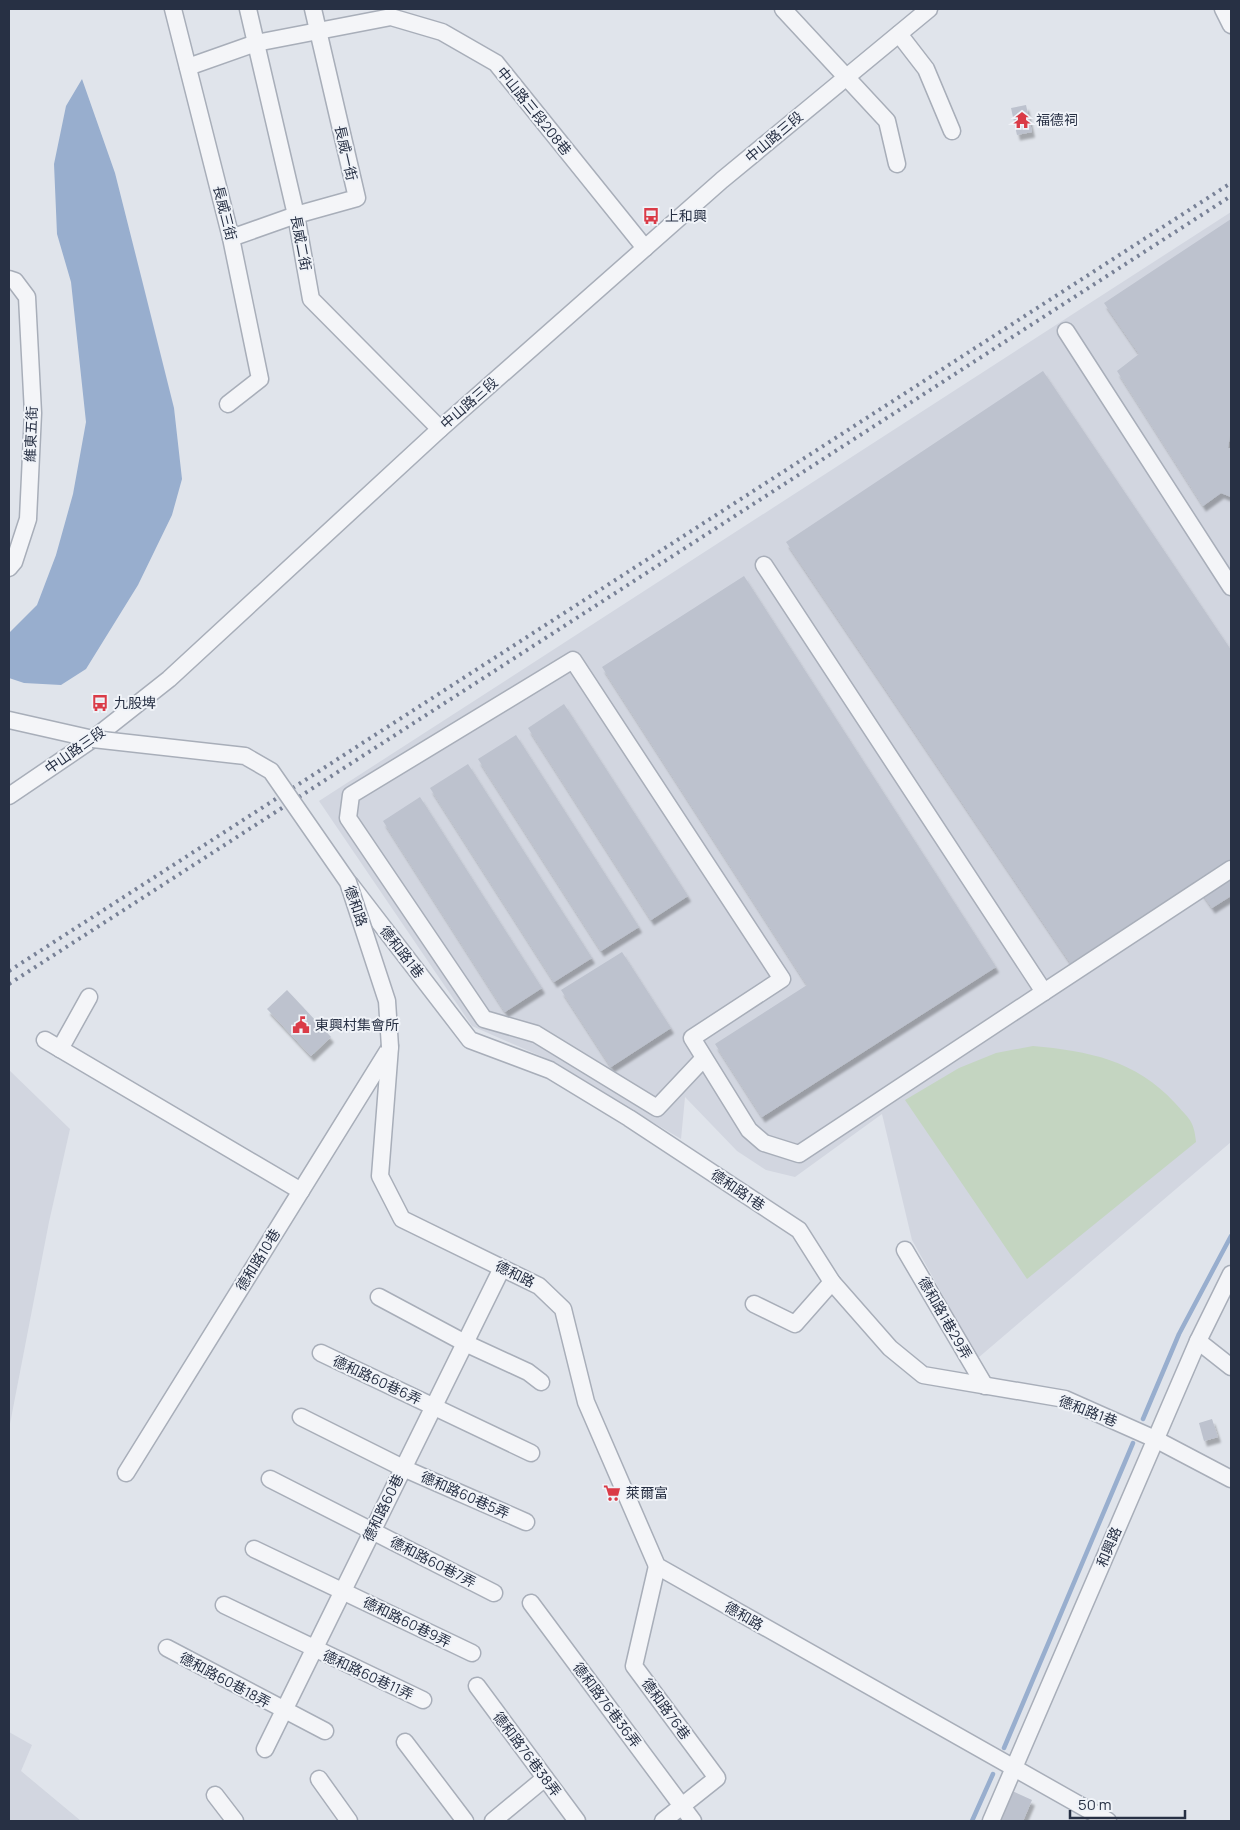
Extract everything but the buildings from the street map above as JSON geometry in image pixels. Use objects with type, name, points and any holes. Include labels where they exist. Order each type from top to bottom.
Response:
[{"type":"street","name":"長威三街","points":[[173,9],[231,238],[260,379],[228,404]]},
{"type":"street","name":"長威二街","points":[[248,9],[296,215],[311,299],[440,429]]},
{"type":"street","name":"長威一街","points":[[231,238],[296,215],[357,198],[314,9]]},
{"type":"street","points":[[783,9],[887,121],[897,164]]},
{"type":"street","name":"中山路三段","points":[[9,796],[93,739],[169,679],[440,429],[722,180],[929,9]]},
{"type":"street","points":[[1223,9],[1231,25]]},
{"type":"street","name":"中山路三段208巷","points":[[188,67],[256,43],[391,13],[442,32],[496,63],[645,248]]},
{"type":"street","points":[[898,34],[926,69],[952,131]]},
{"type":"street","name":"維東五街","points":[[9,279],[15,280],[27,297],[33,413],[28,519],[14,562],[9,568]]},
{"type":"street","points":[[1066,332],[1231,587]]},
{"type":"street","points":[[764,564],[1044,992]]},
{"type":"street","points":[[704,1058],[657,1108],[536,1034],[484,1019],[348,818],[352,796],[573,660],[782,980],[692,1038],[748,1130],[764,1143],[799,1154],[1231,870]]},
{"type":"street","name":"德和路","points":[[9,720],[93,739],[245,756],[271,771],[348,882],[387,1001],[390,1047],[380,1176],[402,1219],[539,1286],[563,1309],[586,1402],[657,1566],[1108,1821]]},
{"type":"street","name":"德和路1巷","points":[[348,882],[470,1040],[550,1070],[630,1118],[799,1230],[832,1282],[890,1348],[923,1375],[1065,1399],[1156,1439],[1231,1479]]},
{"type":"street","points":[[60,1049],[89,997]]},
{"type":"street","points":[[45,1040],[301,1191]]},
{"type":"street","name":"德和路10巷","points":[[126,1473],[390,1047]]},
{"type":"street","name":"德和路1巷29弄","points":[[905,1250],[985,1386]]},
{"type":"street","name":"德和路60巷","points":[[264,1749],[502,1268]]},
{"type":"street","name":"和興路","points":[[991,1821],[1198,1341],[1231,1274]]},
{"type":"street","points":[[754,1304],[795,1324],[832,1282]]},
{"type":"street","points":[[379,1298],[528,1372],[541,1382]]},
{"type":"street","points":[[1198,1341],[1231,1367]]},
{"type":"street","name":"德和路60巷6弄","points":[[321,1353],[531,1454]]},
{"type":"street","name":"德和路60巷5弄","points":[[301,1417],[403,1468],[526,1522]]},
{"type":"street","name":"德和路60巷7弄","points":[[270,1479],[494,1593]]},
{"type":"street","name":"德和路60巷9弄","points":[[254,1549],[472,1653]]},
{"type":"street","name":"德和路76巷","points":[[657,1566],[634,1666],[717,1778],[663,1821]]},
{"type":"street","name":"德和路76巷36弄","points":[[531,1603],[693,1821]]},
{"type":"street","name":"德和路60巷11弄","points":[[224,1605],[422,1700]]},
{"type":"street","name":"德和路60巷18弄","points":[[168,1648],[283,1711],[325,1731]]},
{"type":"street","name":"德和路76巷38弄","points":[[477,1686],[577,1821]]},
{"type":"street","points":[[406,1742],[465,1821]]},
{"type":"street","points":[[494,1821],[545,1778]]},
{"type":"street","points":[[319,1779],[350,1821]]},
{"type":"street","points":[[216,1795],[235,1821]]},
{"type":"shaded area","points":[[1231,212],[1231,1142],[978,1358],[912,1240],[882,1114],[795,1177],[766,1170],[737,1151],[685,1097],[681,1139],[545,1058],[472,1026],[319,801]]},
{"type":"shaded area","points":[[9,1070],[70,1129],[49,1222],[9,1429]]},
{"type":"shaded area","points":[[9,1732],[32,1745],[21,1771],[81,1821],[9,1821]]},
{"type":"green space","points":[[1033,1046],[1073,1051],[1110,1060],[1144,1077],[1160,1088],[1187,1117],[1194,1129],[1196,1142],[1027,1279],[905,1100],[959,1068],[996,1053]]},
{"type":"water","points":[[82,79],[115,173],[174,408],[182,479],[172,515],[138,585],[86,669],[61,685],[24,683],[9,678],[9,633],[37,605],[56,555],[73,494],[86,422],[71,282],[57,234],[54,164],[66,106]]},
{"type":"waterway","points":[[1143,1419],[1179,1334],[1231,1236]]},
{"type":"waterway","points":[[1004,1748],[1133,1443]]},
{"type":"waterway","points":[[972,1821],[993,1774]]},
{"type":"railway","points":[[9,971],[1231,183]]},
{"type":"railway","points":[[9,984],[1231,196]]},
{"type":"place","name":"福德祠","points":[[1022,120]]},
{"type":"place","name":"上和興","points":[[651,216]]},
{"type":"place","name":"九股埤","points":[[100,703]]},
{"type":"place","name":"東興村集會所","points":[[301,1025]]},
{"type":"place","name":"萊爾富","points":[[612,1493]]}]
